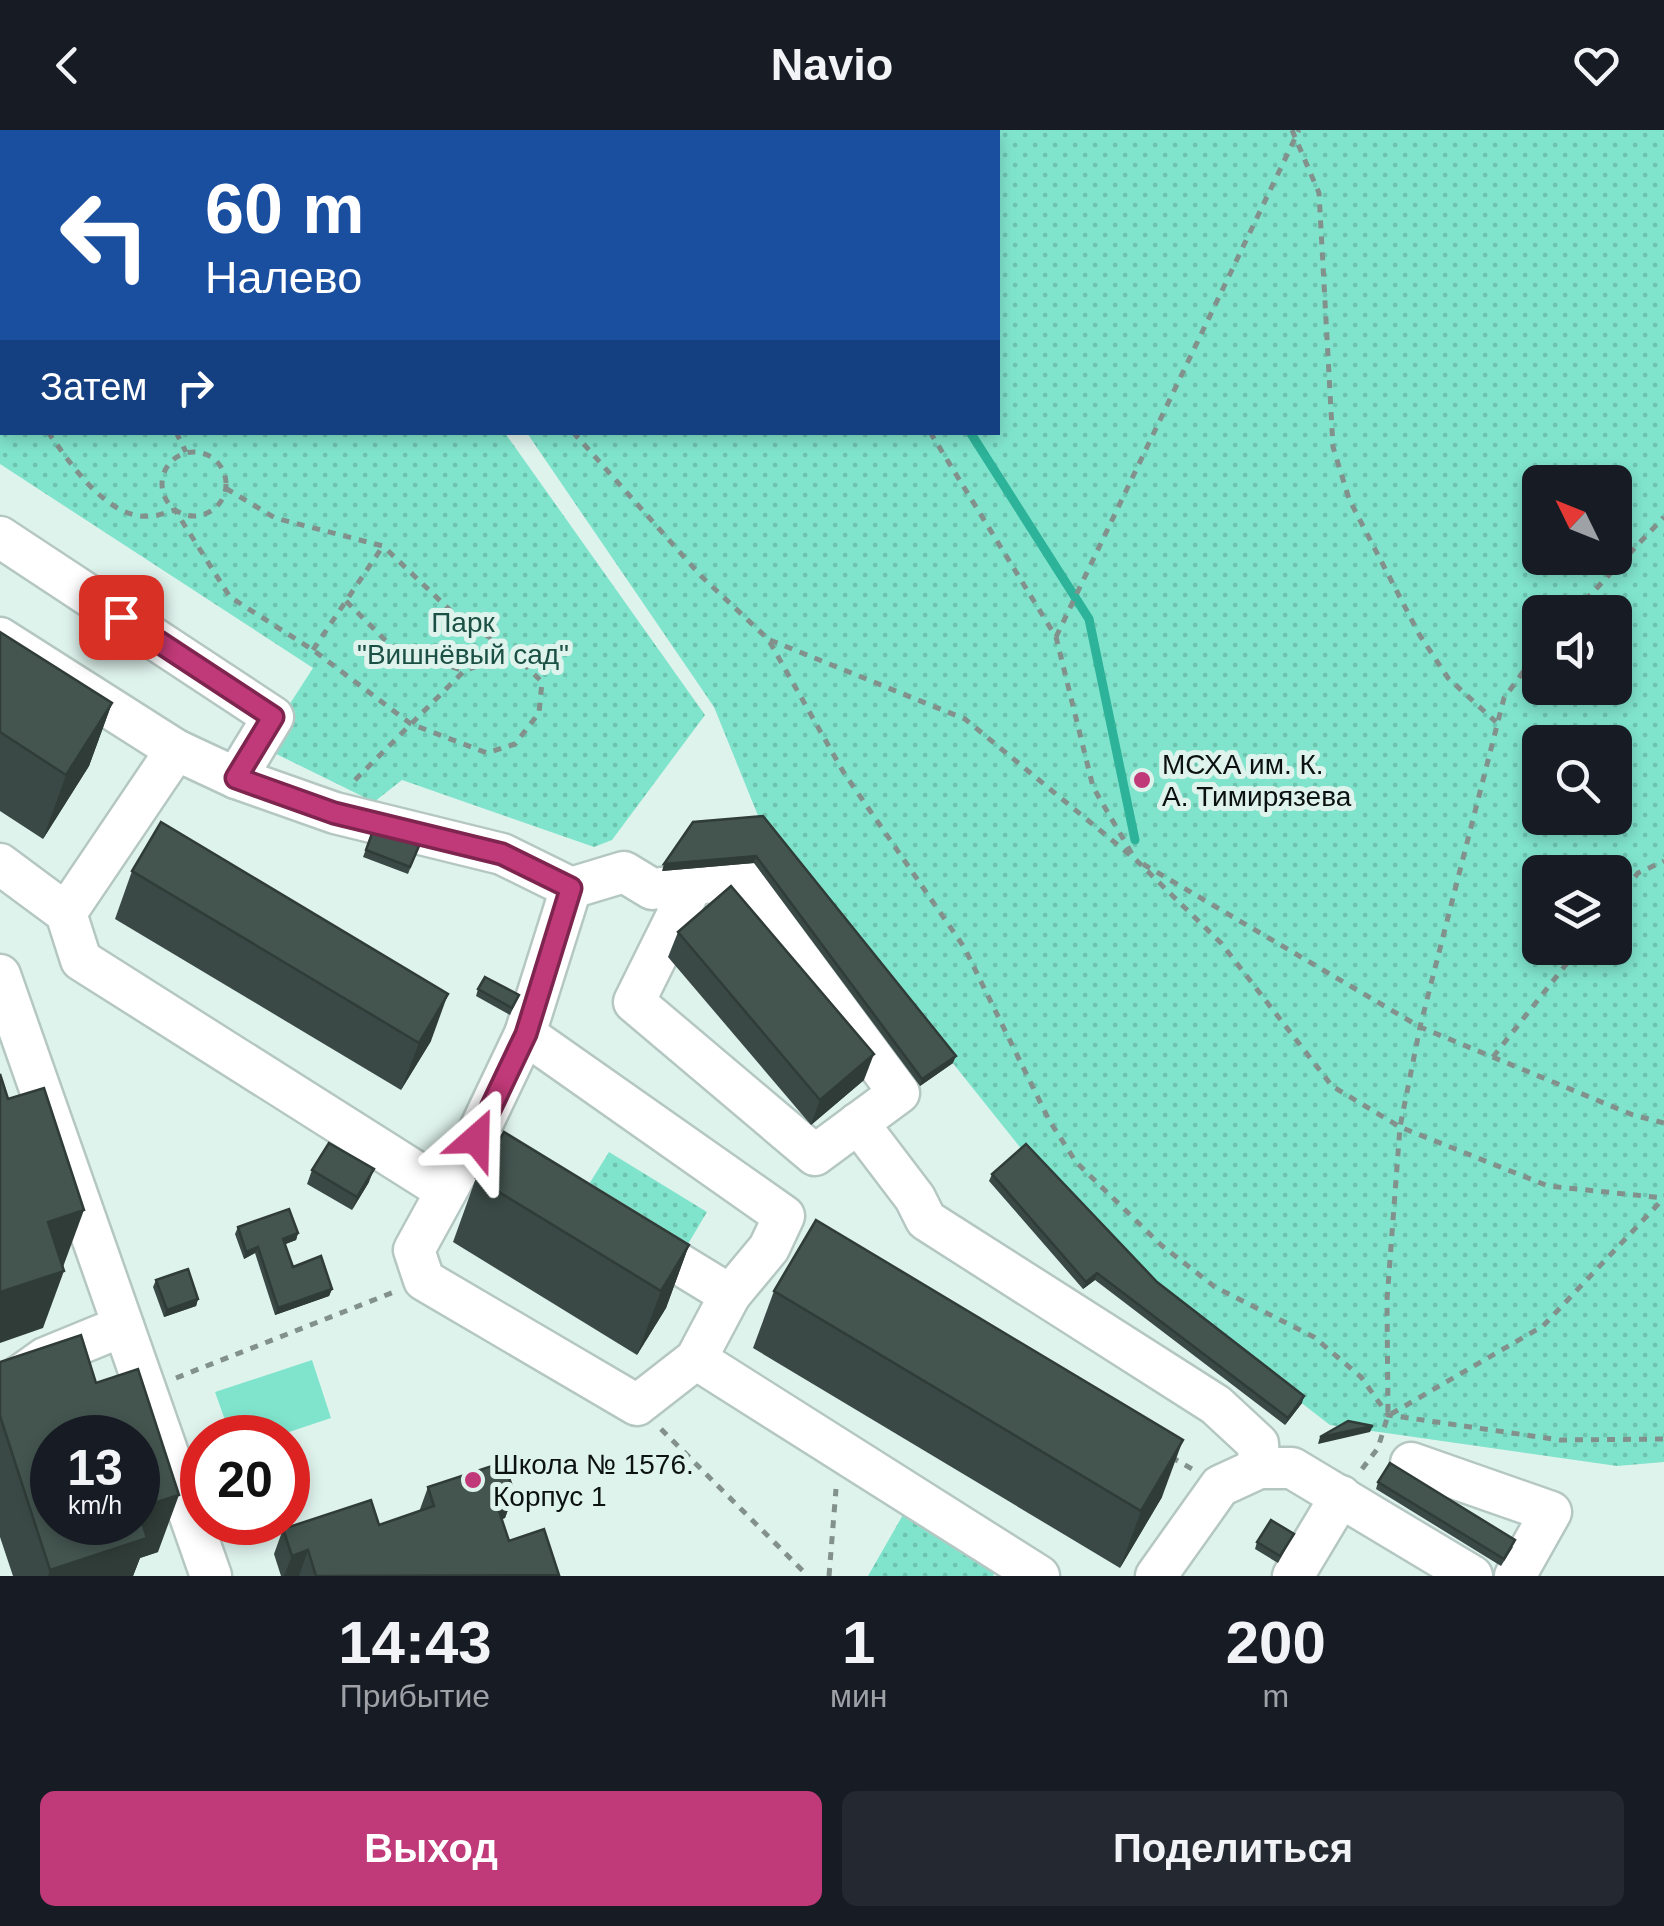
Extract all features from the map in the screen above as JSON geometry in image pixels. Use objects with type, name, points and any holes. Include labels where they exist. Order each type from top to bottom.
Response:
[{"type":"street","points":[[0,537],[273,717],[236,778]]},
{"type":"street","points":[[0,638],[176,750],[236,778],[334,813],[502,854],[571,888],[624,872],[652,889],[741,879],[900,1092],[814,1155],[634,1002],[692,885]]},
{"type":"street","points":[[66,913],[176,750]]},
{"type":"street","points":[[0,864],[66,913],[81,960],[446,1191]]},
{"type":"street","points":[[526,1034],[784,1216],[769,1248],[730,1295],[696,1359],[638,1405],[424,1280],[414,1250],[476,1139],[526,1034],[571,888]]},
{"type":"street","points":[[0,975],[211,1576]]},
{"type":"street","points":[[858,1123],[915,1198],[926,1220],[1216,1405],[1258,1444],[1260,1468]]},
{"type":"street","points":[[476,1139],[730,1295]]},
{"type":"street","points":[[0,1386],[46,1358],[123,1326]]},
{"type":"street","points":[[696,1359],[1039,1576]]},
{"type":"street","points":[[1411,1462],[1551,1512],[1514,1576]]},
{"type":"street","points":[[1156,1576],[1220,1486],[1260,1468],[1292,1468],[1472,1576]]},
{"type":"street","points":[[1293,1576],[1341,1496]]},
{"type":"path","points":[[1056,637],[1296,130]]},
{"type":"path","points":[[1294,139],[1319,193],[1333,447],[1349,500],[1428,648],[1448,678],[1497,723]]},
{"type":"path","points":[[50,435],[85,483],[120,509],[148,517],[175,510]]},
{"type":"path","points":[[178,435],[187,452]]},
{"type":"path","points":[[576,435],[701,576],[768,639],[844,773],[964,948],[1049,1120],[1076,1162],[1161,1245],[1214,1287],[1314,1337],[1360,1377],[1388,1415],[1560,1440],[1664,1439]]},
{"type":"path","points":[[932,435],[1056,637],[1094,788],[1136,860],[1420,1027],[1664,1123]]},
{"type":"path","points":[[187,452],[207,454],[216,460],[227,489],[216,508],[207,514],[184,516],[175,510],[167,502],[162,482],[170,463],[187,452]]},
{"type":"path","points":[[175,510],[230,597],[313,650],[411,724],[487,753],[515,744],[539,714],[542,682],[514,653],[453,612],[383,546],[274,518],[227,489]]},
{"type":"path","points":[[1590,595],[1664,517]]},
{"type":"path","points":[[313,650],[383,546]]},
{"type":"path","points":[[346,601],[392,648],[464,671]]},
{"type":"path","points":[[768,639],[965,719],[1136,860],[1221,943],[1332,1086],[1400,1126],[1548,1186],[1664,1198]]},
{"type":"path","points":[[334,813],[347,788],[464,671],[514,653]]},
{"type":"path","points":[[1382,1434],[1388,1415],[1387,1300],[1400,1126],[1420,1027],[1497,723],[1504,698],[1522,674]]},
{"type":"path","points":[[1632,881],[1664,860]]},
{"type":"path","points":[[1493,1057],[1566,965]]},
{"type":"path","points":[[1388,1415],[1543,1326],[1664,1198]]},
{"type":"path","points":[[146,1390],[424,1280]]},
{"type":"path","points":[[638,1405],[808,1576]]},
{"type":"path","points":[[828,1576],[840,1450]]},
{"type":"path","points":[[1170,1457],[1220,1486]]},
{"type":"green space","name":"МСХА им. К. А. Тимирязева","points":[[1000,130],[1664,130],[1664,1462],[1617,1466],[1330,1425],[1154,1289],[1035,1166],[761,823],[714,707],[528,435],[1000,435]]},
{"type":"green space","name":"МСХА им. К. А. Тимирязева","points":[[0,435],[506,435],[705,715],[612,840],[594,847],[402,780],[374,802],[262,747],[313,668],[0,464]]},
{"type":"green space","points":[[609,1152],[707,1212],[685,1249],[586,1189]]},
{"type":"green space","points":[[312,1360],[331,1418],[310,1425],[310,1415],[223,1415],[215,1392]]},
{"type":"green space","points":[[904,1513],[998,1567],[993,1576],[868,1576]]},
{"type":"building","points":[[0,632],[112,703],[66,775],[0,732]]},
{"type":"building","points":[[763,816],[956,1056],[922,1079],[756,856],[664,864],[693,822]]},
{"type":"building","points":[[161,822],[448,994],[419,1043],[132,871]]},
{"type":"building","points":[[374,828],[419,846],[410,867],[366,850]]},
{"type":"building","points":[[731,886],[874,1054],[820,1100],[678,932]]},
{"type":"building","points":[[485,977],[519,995],[512,1008],[478,989]]},
{"type":"building","points":[[0,1074],[8,1099],[44,1088],[84,1210],[48,1222],[64,1271],[0,1292]]},
{"type":"building","points":[[504,1132],[689,1245],[661,1291],[476,1178]]},
{"type":"building","points":[[329,1143],[374,1169],[357,1197],[312,1170]]},
{"type":"building","points":[[1026,1144],[1157,1282],[1304,1396],[1288,1418],[1097,1273],[1086,1282],[992,1174]]},
{"type":"building","points":[[289,1209],[298,1233],[283,1239],[293,1267],[321,1256],[332,1289],[278,1308],[258,1247],[246,1252],[238,1227]]},
{"type":"building","points":[[816,1220],[1183,1440],[1141,1511],[774,1291]]},
{"type":"building","points":[[188,1269],[198,1299],[167,1310],[156,1280]]},
{"type":"building","points":[[81,1335],[96,1383],[138,1369],[153,1415],[30,1415],[30,1508],[0,1416],[0,1362]]},
{"type":"building","points":[[1348,1421],[1373,1426],[1320,1437]]},
{"type":"building","points":[[160,1437],[179,1495],[160,1501]]},
{"type":"building","points":[[504,1462],[514,1493],[495,1499],[509,1541],[544,1529],[559,1575],[316,1576],[308,1550],[292,1556],[288,1545],[310,1545],[310,1520],[371,1500],[379,1525],[434,1506],[428,1487]]},
{"type":"building","points":[[1390,1463],[1515,1540],[1504,1559],[1378,1482]]},
{"type":"building","points":[[1271,1520],[1294,1534],[1280,1556],[1257,1542]]},
{"type":"building","points":[[42,1545],[126,1545],[50,1570]]},
{"type":"waterway","points":[[972,435],[1089,619],[1135,840]]},
{"type":"place","name":"МСХА им. К. А. Тимирязева","points":[[1142,780]]},
{"type":"place","name":"Школа № 1576. Корпус 1","points":[[473,1480]]},
{"type":"route","points":[[121,617],[273,717],[236,778],[334,813],[502,854],[571,888],[526,1034],[476,1139]]},
{"type":"park label","name":"Парк \"Вишнёвый сад\"","points":[[463,638]]}]
